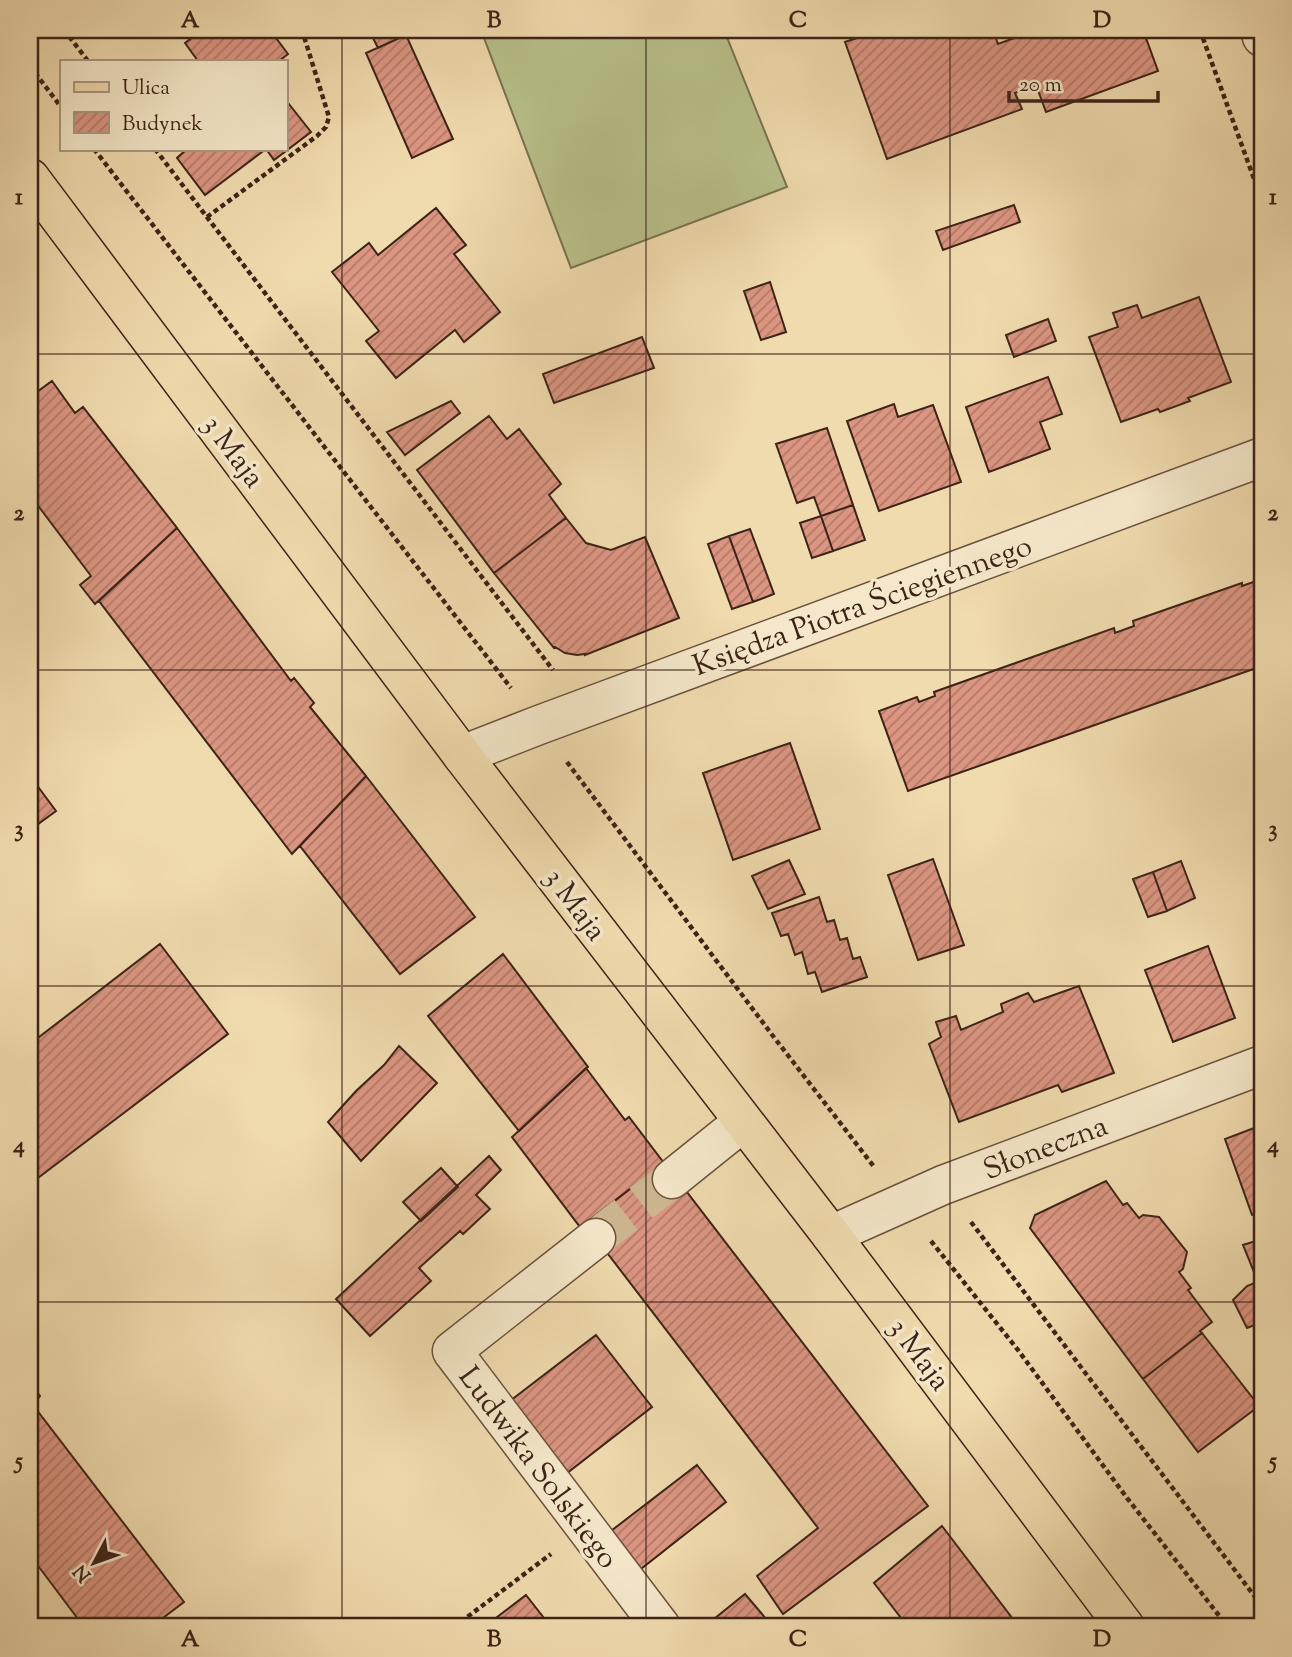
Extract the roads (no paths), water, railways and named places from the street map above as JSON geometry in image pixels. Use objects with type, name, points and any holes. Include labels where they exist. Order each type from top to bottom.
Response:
[{"type":"main road","name":"3 Maja","points":[[30,178],[462,755],[831,1236],[1125,1627]]},
{"type":"street","points":[[1260,30],[1262,37]]},
{"type":"street","name":"Księdza Piotra Ściegiennego","points":[[462,755],[539,724],[1262,457]]},
{"type":"street","name":"Słoneczna","points":[[831,1236],[943,1185],[1262,1065]]},
{"type":"street","points":[[672,1179],[743,1122]]},
{"type":"street","name":"Ludwika Solskiego","points":[[596,1238],[452,1351],[661,1627]]},
{"type":"tunnel","points":[[596,1238],[672,1179]]}]
